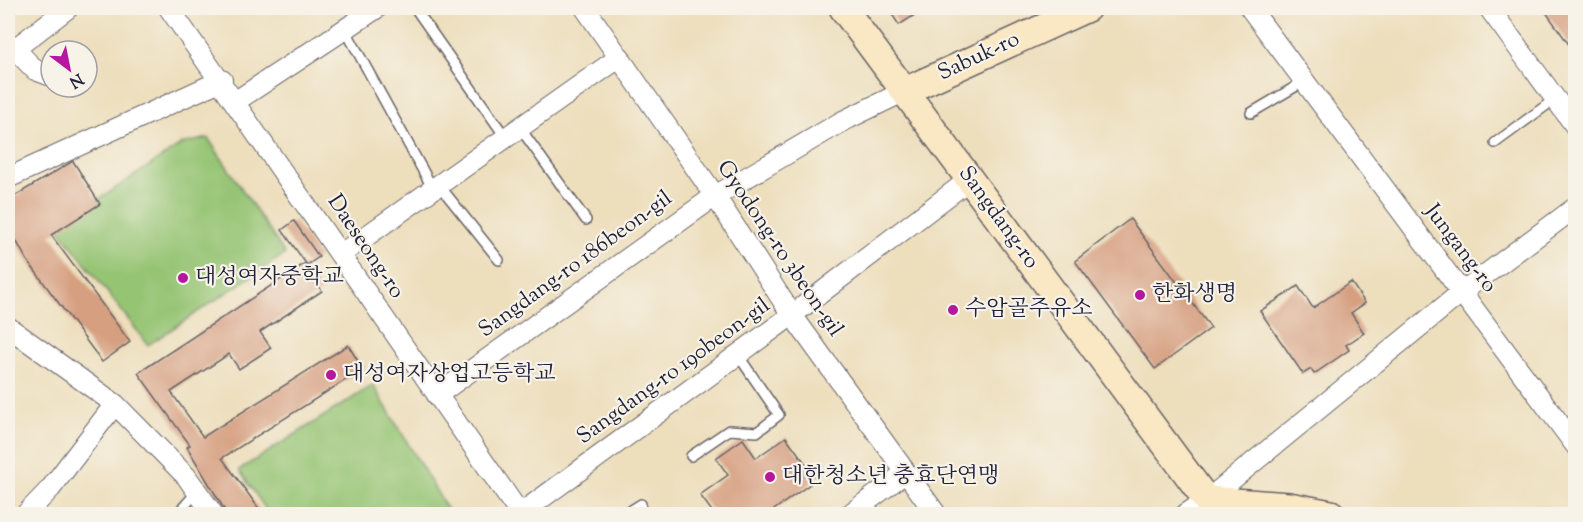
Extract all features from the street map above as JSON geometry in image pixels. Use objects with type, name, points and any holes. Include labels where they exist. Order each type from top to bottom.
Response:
[{"type":"main road","name":"Sangdang-ro","points":[[843,8],[970,179],[1204,510]]},
{"type":"main road","name":"Sabuk-ro","points":[[905,91],[1087,8]]},
{"type":"main road","points":[[1204,510],[1289,506],[1325,514]]},
{"type":"street","points":[[39,72],[11,52],[68,8]]},
{"type":"street","name":"Daeseong-ro","points":[[169,8],[222,80],[520,514]]},
{"type":"street","points":[[236,101],[377,8]]},
{"type":"street","name":"Gyodong-ro 3beon-gil","points":[[585,8],[715,196],[792,315],[936,514]]},
{"type":"street","name":"Jungang-ro","points":[[1250,8],[1575,447]]},
{"type":"street","points":[[1489,8],[1575,127]]},
{"type":"street","points":[[341,254],[620,57]]},
{"type":"street","points":[[8,178],[222,80]]},
{"type":"street","name":"Sangdang-ro 186beon-gil","points":[[437,395],[715,196],[843,121],[905,91]]},
{"type":"street","name":"Sangdang-ro 190beon-gil","points":[[520,514],[792,315],[970,179]]},
{"type":"street","points":[[1204,510],[1462,292],[1575,207]]},
{"type":"street","points":[[8,327],[115,404],[186,476],[213,514]]},
{"type":"street","points":[[26,514],[51,488],[115,404]]},
{"type":"street","points":[[850,514],[905,473]]},
{"type":"lane","points":[[415,8],[462,75],[586,219]]},
{"type":"lane","points":[[345,29],[436,187],[499,260]]},
{"type":"lane","points":[[1251,113],[1305,81]]},
{"type":"lane","points":[[1495,143],[1555,99]]},
{"type":"lane","points":[[691,456],[729,430],[757,432],[779,415],[738,355]]},
{"type":"lane","points":[[177,514],[197,492]]},
{"type":"lane","points":[[625,514],[641,504]]},
{"type":"green space","points":[[208,138],[285,254],[148,345],[57,227],[182,144]]},
{"type":"green space","points":[[373,385],[450,514],[269,514],[239,470]]},
{"type":"building","points":[[888,8],[926,8],[899,25]]},
{"type":"building","points":[[1543,8],[1575,8],[1575,53]]},
{"type":"building","points":[[73,161],[100,204],[51,235],[130,342],[102,362],[27,260],[8,226],[8,200]]},
{"type":"building","points":[[1130,219],[1211,328],[1155,369],[1075,261]]},
{"type":"building","points":[[294,221],[319,257],[307,265],[282,230]]},
{"type":"building","points":[[304,264],[322,291],[260,332],[271,348],[239,369],[229,354],[171,392],[203,437],[348,345],[363,369],[222,458],[263,514],[227,514],[187,447],[190,445],[138,373]]},
{"type":"building","points":[[1351,282],[1365,303],[1351,313],[1364,333],[1346,345],[1349,350],[1314,374],[1311,369],[1303,374],[1260,311],[1298,286],[1313,308]]},
{"type":"building","name":"대한청소년 충효단연맹","points":[[786,437],[817,479],[768,514],[714,514],[700,495],[728,475],[716,458],[743,439],[756,458]]},
{"type":"place","name":"대성여자중학교","points":[[183,278]]},
{"type":"place","name":"한화생명","points":[[1140,295]]},
{"type":"place","name":"수암골주유소","points":[[953,310]]},
{"type":"place","name":"대성여자상업고등학교","points":[[331,375]]},
{"type":"place","name":"대한청소년 충효단연맹","points":[[770,477]]}]
